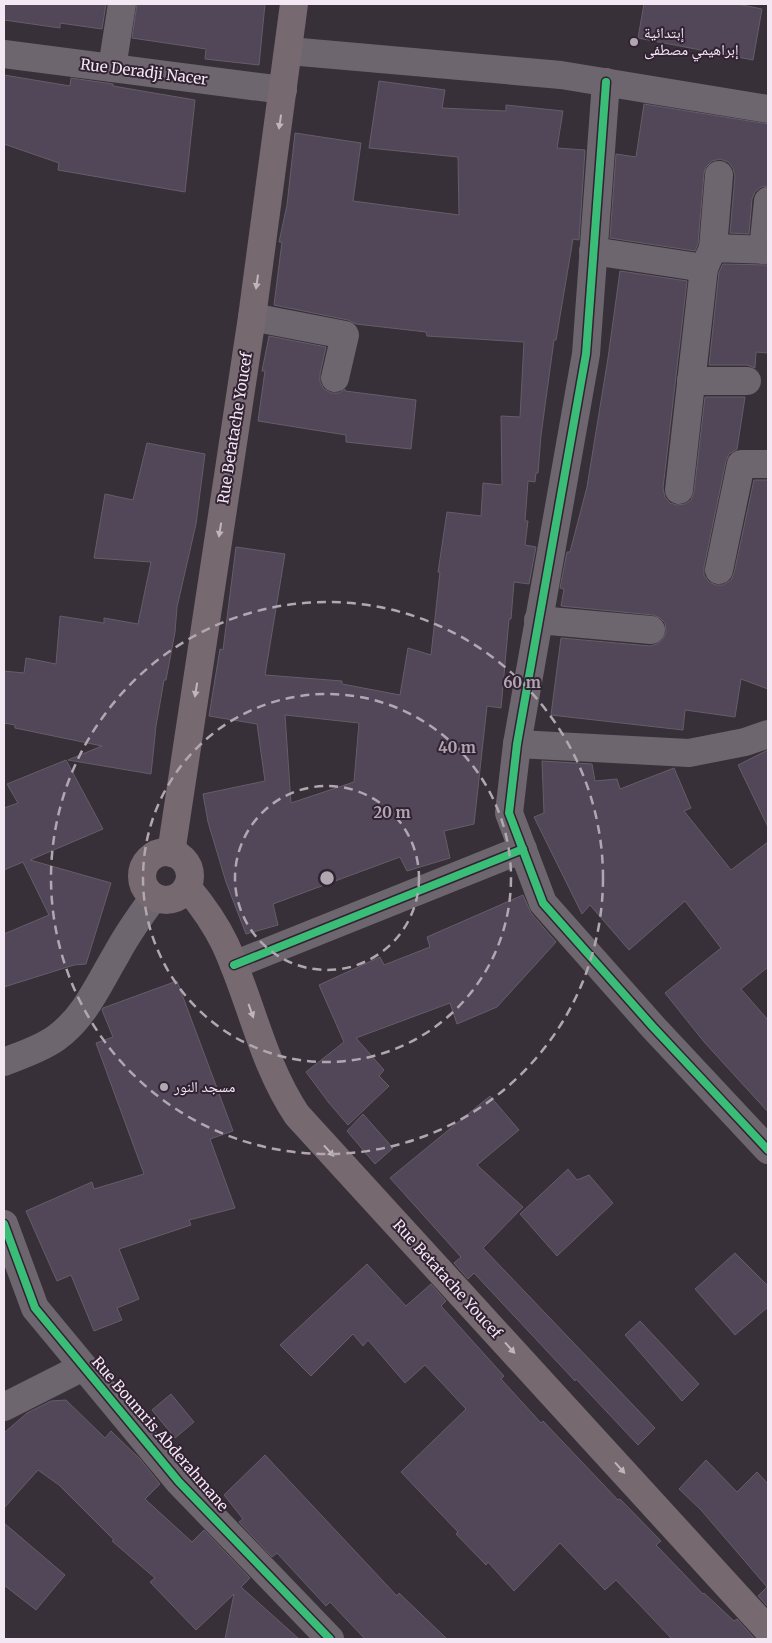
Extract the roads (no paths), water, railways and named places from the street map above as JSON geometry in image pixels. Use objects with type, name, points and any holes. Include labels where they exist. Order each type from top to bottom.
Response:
[{"type":"main road","name":"Rue Betatache Youcef","points":[[171,852],[252,317],[294,4]]},
{"type":"main road","points":[[162,852],[171,852],[185,862],[189,870],[190,878],[187,887],[182,894],[173,899],[163,900],[154,897],[147,892],[143,884],[143,867],[147,860],[154,855],[162,852]]},
{"type":"main road","name":"Rue Betatache Youcef","points":[[187,887],[214,924],[234,965],[277,1081],[297,1115],[768,1630]]},
{"type":"street","points":[[112,68],[122,4]]},
{"type":"street","points":[[289,51],[561,74],[768,109]]},
{"type":"street","name":"Rue Deradji Nacer","points":[[4,54],[283,90]]},
{"type":"street","points":[[606,82],[586,354],[517,744],[509,813],[543,904],[653,1027],[768,1150]]},
{"type":"street","points":[[679,490],[691,381],[719,175]]},
{"type":"street","points":[[593,251],[708,258],[766,250],[768,201]]},
{"type":"street","points":[[252,317],[345,335],[335,378]]},
{"type":"street","points":[[691,381],[747,381]]},
{"type":"street","points":[[719,570],[741,464],[768,464]]},
{"type":"street","points":[[538,620],[651,630]]},
{"type":"street","points":[[517,744],[689,752],[745,742],[768,734]]},
{"type":"street","points":[[234,965],[523,849]]},
{"type":"street","points":[[4,1062],[55,1039],[83,1013],[136,922],[154,897]]},
{"type":"street","name":"Rue Boumris Abderahmane","points":[[4,1224],[35,1308],[179,1482],[330,1639]]},
{"type":"street","points":[[4,1408],[83,1367]]},
{"type":"place","name":"إبتدائية إبراهيمي مصطفى","points":[[634,42]]},
{"type":"place","name":"مسجد النور","points":[[164,1087]]}]
